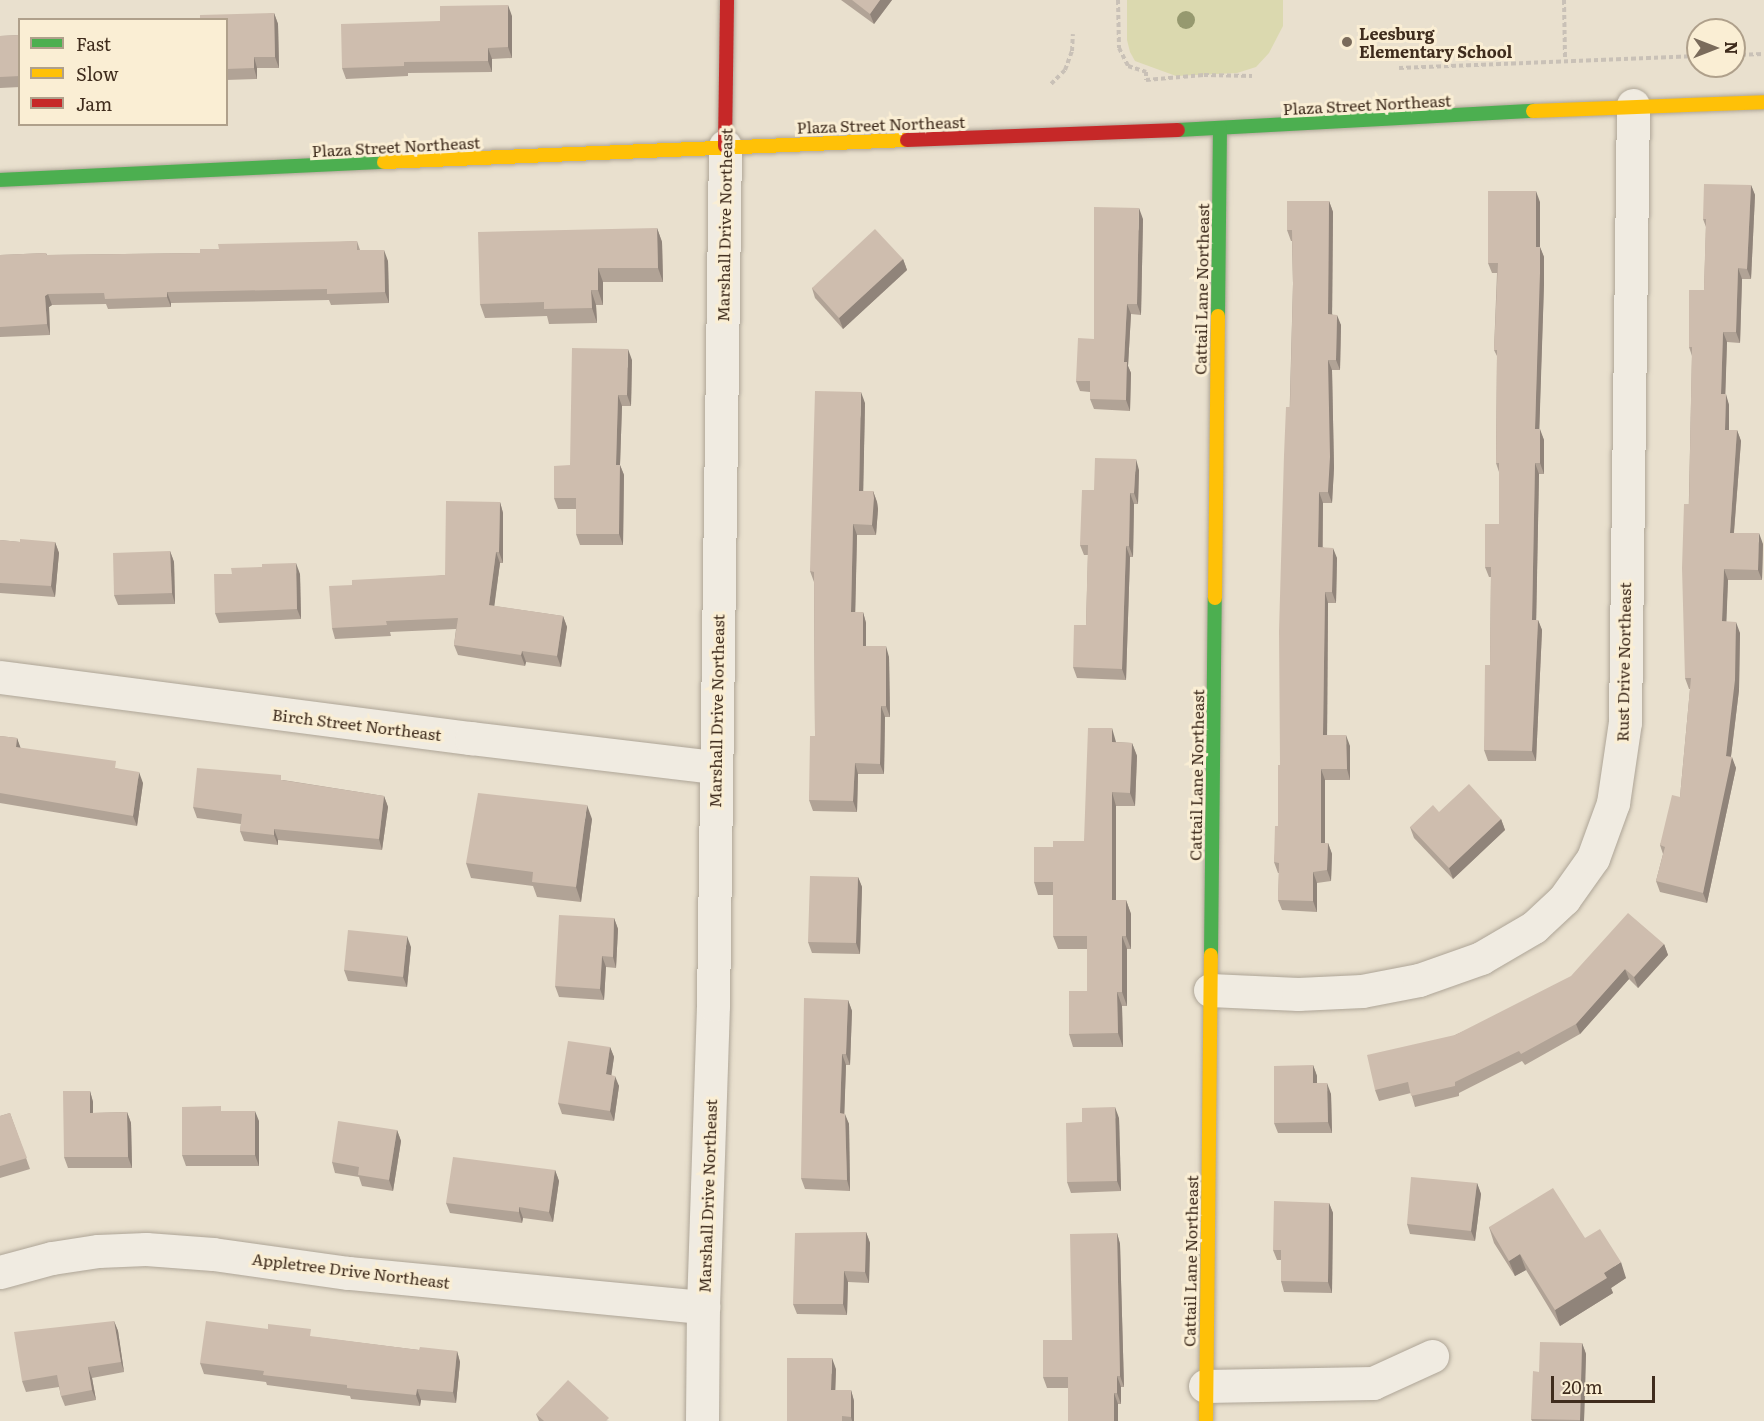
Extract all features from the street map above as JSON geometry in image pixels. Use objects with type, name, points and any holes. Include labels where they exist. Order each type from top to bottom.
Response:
[{"type":"main road","name":"Marshall Drive Northeast","points":[[725,146],[727,0]]},
{"type":"main road","name":"Plaza Street Northeast","points":[[0,180],[725,146],[1220,129],[1633,105],[1764,102]]},
{"type":"main road","name":"Cattail Lane Northeast","points":[[1206,1421],[1220,129]]},
{"type":"street","name":"Rust Drive Northeast","points":[[1210,990],[1298,994],[1362,991],[1419,980],[1481,958],[1534,927],[1564,899],[1593,858],[1613,803],[1625,722],[1633,105]]},
{"type":"street","name":"Marshall Drive Northeast","points":[[702,1421],[703,1307],[713,1005],[725,146]]},
{"type":"street","name":"Birch Street Northeast","points":[[0,677],[715,767]]},
{"type":"street","name":"Appletree Drive Northeast","points":[[0,1272],[52,1258],[98,1251],[146,1249],[213,1254],[349,1273],[703,1307]]},
{"type":"street","points":[[1205,1386],[1373,1383],[1432,1356]]},
{"type":"path","points":[[1118,0],[1119,48],[1128,66],[1146,72],[1146,80],[1204,75],[1252,76]]},
{"type":"path","points":[[1564,0],[1565,60]]},
{"type":"path","points":[[1051,84],[1065,70],[1072,51],[1073,34]]},
{"type":"path","points":[[1746,55],[1764,54]]},
{"type":"path","points":[[1399,68],[1686,56]]},
{"type":"shaded area","points":[[1127,0],[1283,0],[1283,26],[1269,53],[1256,67],[1237,73],[1176,76],[1135,61],[1127,40]]},
{"type":"building","points":[[852,0],[880,0],[870,14]]},
{"type":"building","points":[[508,5],[508,47],[488,48],[488,61],[404,62],[404,66],[342,68],[341,24],[440,21],[440,6]]},
{"type":"building","points":[[274,13],[275,57],[254,57],[254,68],[228,69],[228,18],[200,18],[200,15]]},
{"type":"building","points":[[18,35],[18,76],[0,77],[0,36]]},
{"type":"building","points":[[1704,184],[1751,185],[1747,269],[1738,268],[1736,332],[1723,332],[1721,394],[1726,394],[1725,430],[1737,430],[1730,533],[1759,533],[1758,570],[1724,569],[1722,621],[1736,622],[1735,680],[1726,756],[1732,757],[1703,893],[1656,881],[1665,847],[1660,845],[1672,795],[1680,797],[1691,678],[1685,678],[1682,568],[1684,504],[1689,504],[1692,347],[1689,347],[1689,290],[1704,290],[1706,219],[1703,219]]},
{"type":"building","points":[[1488,191],[1536,191],[1536,247],[1540,247],[1540,273],[1535,429],[1540,429],[1540,463],[1535,463],[1532,620],[1538,620],[1532,751],[1484,750],[1485,665],[1490,665],[1491,567],[1485,567],[1485,524],[1499,524],[1499,463],[1496,463],[1497,350],[1494,350],[1498,263],[1488,263]]},
{"type":"building","points":[[1287,201],[1329,201],[1328,314],[1337,315],[1336,360],[1328,360],[1330,457],[1328,492],[1319,492],[1318,547],[1333,548],[1332,592],[1325,592],[1323,735],[1346,735],[1347,769],[1321,769],[1321,843],[1328,843],[1327,870],[1313,872],[1313,901],[1278,900],[1279,863],[1274,862],[1275,826],[1278,826],[1278,765],[1280,765],[1279,631],[1284,455],[1286,407],[1290,407],[1293,284],[1292,230],[1287,230]]},
{"type":"building","points":[[1094,207],[1139,208],[1137,304],[1127,304],[1124,362],[1127,362],[1126,400],[1090,399],[1090,381],[1076,381],[1078,338],[1094,339]]},
{"type":"building","points":[[657,228],[658,268],[598,268],[598,290],[591,290],[592,308],[544,309],[544,302],[480,304],[478,232]]},
{"type":"building","points":[[875,229],[903,259],[839,318],[812,288]]},
{"type":"building","points":[[357,241],[357,250],[384,250],[385,292],[327,294],[327,289],[167,292],[167,297],[105,299],[104,293],[48,294],[45,296],[47,324],[0,327],[0,255],[200,253],[200,249],[219,249],[218,244]]},
{"type":"building","points":[[572,348],[628,349],[627,395],[618,395],[616,465],[620,465],[619,534],[576,534],[576,498],[554,498],[554,466],[570,465]]},
{"type":"building","points":[[815,391],[861,392],[859,491],[873,491],[874,498],[872,525],[853,524],[851,612],[863,612],[863,646],[886,646],[886,706],[881,706],[880,764],[855,763],[853,801],[809,800],[810,736],[815,736],[814,572],[810,571]]},
{"type":"building","points":[[1095,458],[1136,459],[1134,493],[1130,493],[1129,546],[1126,546],[1122,669],[1073,667],[1074,625],[1086,625],[1088,545],[1080,545],[1082,490],[1094,490]]},
{"type":"building","points":[[446,501],[500,502],[499,552],[496,552],[489,605],[563,616],[557,656],[522,651],[521,655],[454,645],[458,618],[386,621],[387,625],[332,628],[329,586],[352,585],[352,580],[445,575]]},
{"type":"building","points":[[20,539],[55,542],[51,586],[0,583],[0,540],[20,542]]},
{"type":"building","points":[[170,551],[172,593],[114,595],[113,553]]},
{"type":"building","points":[[296,563],[297,609],[215,613],[214,574],[232,574],[231,568]]},
{"type":"building","points":[[1088,728],[1112,728],[1112,742],[1132,743],[1130,793],[1112,792],[1112,900],[1126,900],[1126,936],[1122,936],[1122,992],[1117,992],[1118,1033],[1069,1034],[1069,991],[1087,991],[1087,936],[1053,936],[1053,882],[1034,882],[1034,847],[1053,847],[1053,841],[1084,841]]},
{"type":"building","points":[[0,736],[17,738],[16,747],[116,761],[115,768],[139,772],[133,816],[0,793]]},
{"type":"building","points":[[197,768],[281,775],[281,780],[384,796],[379,839],[274,829],[274,835],[240,831],[242,814],[193,807]]},
{"type":"building","points":[[1469,784],[1501,819],[1449,868],[1410,827],[1433,805],[1439,812]]},
{"type":"building","points":[[478,793],[587,805],[576,887],[532,882],[533,872],[466,863]]},
{"type":"building","points":[[810,876],[858,877],[856,943],[808,942]]},
{"type":"building","points":[[1628,913],[1664,944],[1634,977],[1625,969],[1576,1024],[1521,1054],[1519,1051],[1455,1082],[1455,1086],[1411,1096],[1408,1082],[1375,1090],[1367,1055],[1455,1035],[1571,976]]},
{"type":"building","points":[[559,915],[614,918],[613,957],[602,956],[600,989],[555,986]]},
{"type":"building","points":[[348,930],[407,936],[403,977],[344,970]]},
{"type":"building","points":[[804,998],[848,1000],[846,1054],[842,1054],[840,1113],[845,1114],[847,1180],[801,1178]]},
{"type":"building","points":[[568,1041],[610,1047],[606,1074],[615,1076],[610,1111],[558,1103]]},
{"type":"building","points":[[1313,1065],[1313,1083],[1327,1083],[1328,1122],[1274,1123],[1274,1066]]},
{"type":"building","points":[[63,1091],[90,1091],[90,1113],[127,1112],[128,1157],[64,1157]]},
{"type":"building","points":[[221,1106],[221,1111],[255,1111],[255,1155],[182,1155],[182,1107]]},
{"type":"building","points":[[1115,1107],[1117,1181],[1067,1182],[1066,1123],[1082,1122],[1082,1108]]},
{"type":"building","points":[[10,1113],[27,1158],[0,1166],[0,1116]]},
{"type":"building","points":[[338,1121],[397,1130],[389,1180],[358,1175],[359,1167],[332,1162]]},
{"type":"building","points":[[453,1157],[555,1170],[549,1212],[519,1207],[519,1212],[446,1203]]},
{"type":"building","points":[[1411,1177],[1477,1183],[1471,1231],[1407,1224]]},
{"type":"building","points":[[1553,1188],[1585,1238],[1600,1229],[1621,1262],[1604,1273],[1607,1278],[1555,1310],[1520,1254],[1509,1261],[1489,1227]]},
{"type":"building","points":[[1274,1201],[1329,1203],[1328,1282],[1281,1281],[1281,1250],[1273,1250]]},
{"type":"building","points":[[866,1232],[865,1272],[844,1271],[843,1304],[793,1304],[795,1233]]},
{"type":"building","points":[[1117,1233],[1120,1376],[1117,1376],[1117,1393],[1114,1393],[1114,1421],[1068,1421],[1068,1377],[1043,1377],[1043,1340],[1072,1340],[1070,1234]]},
{"type":"building","points":[[114,1321],[121,1362],[88,1367],[92,1390],[61,1396],[57,1375],[22,1381],[14,1332]]},
{"type":"building","points":[[206,1321],[268,1329],[268,1324],[311,1329],[310,1336],[419,1350],[420,1347],[457,1351],[453,1392],[417,1389],[416,1395],[347,1388],[347,1385],[263,1375],[264,1371],[200,1363]]},
{"type":"building","points":[[1540,1342],[1582,1343],[1580,1420],[1531,1419],[1533,1371],[1539,1372]]},
{"type":"building","points":[[787,1358],[832,1358],[831,1390],[851,1390],[851,1417],[842,1416],[842,1421],[787,1421]]},
{"type":"building","points":[[568,1380],[609,1418],[606,1421],[544,1421],[536,1414]]},
{"type":"traffic: fast","points":[[1178,130],[1533,111]]},
{"type":"traffic: fast","points":[[1218,316],[1220,129]]},
{"type":"traffic: fast","points":[[0,180],[384,162]]},
{"type":"traffic: fast","points":[[1211,955],[1215,598]]},
{"type":"traffic: slow","points":[[1533,111],[1764,102]]},
{"type":"traffic: slow","points":[[384,162],[907,140]]},
{"type":"traffic: slow","points":[[1215,598],[1218,316]]},
{"type":"traffic: slow","points":[[1206,1421],[1211,955]]},
{"type":"traffic: jam","points":[[725,146],[727,0]]},
{"type":"traffic: jam","points":[[907,140],[1178,130]]},
{"type":"place","name":"Leesburg Elementary School","points":[[1347,42]]}]
